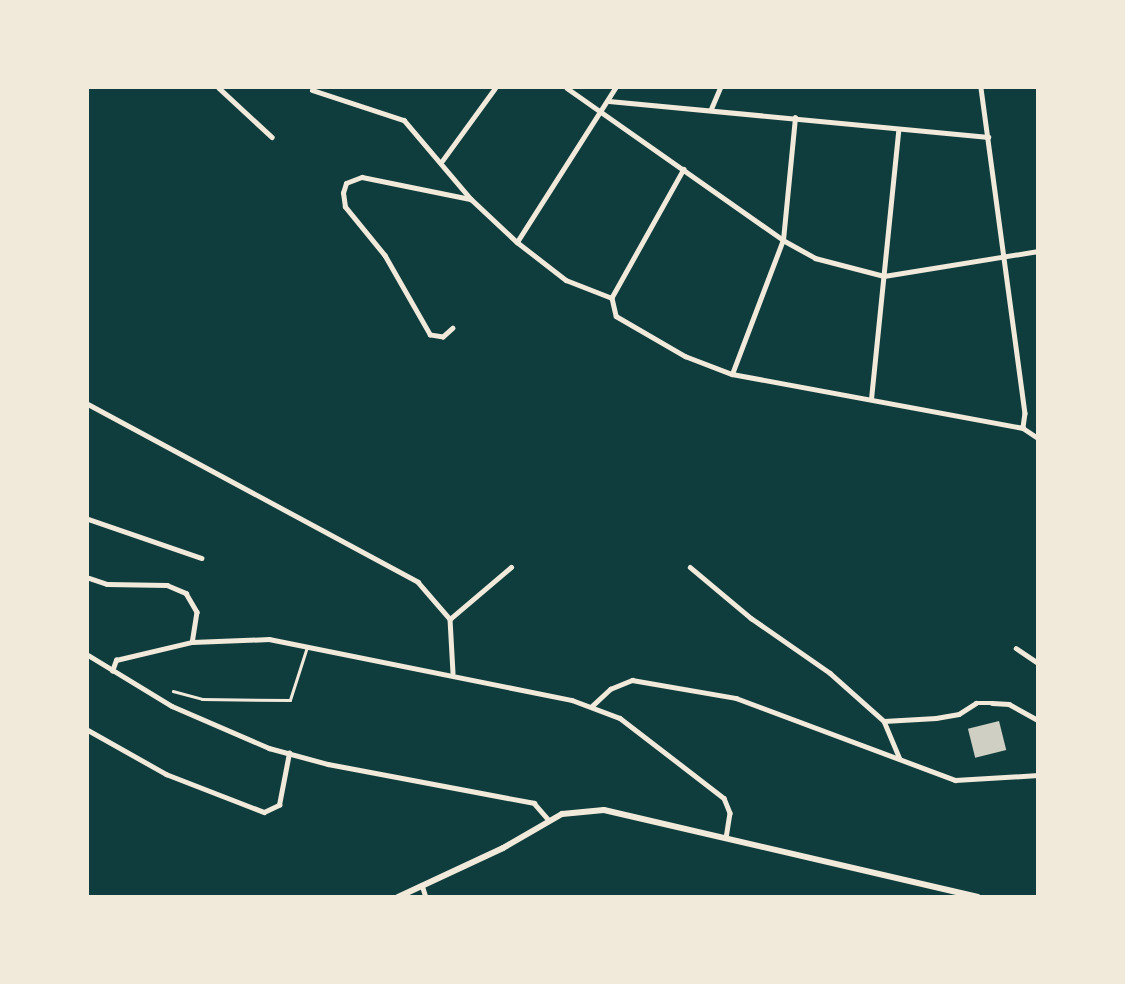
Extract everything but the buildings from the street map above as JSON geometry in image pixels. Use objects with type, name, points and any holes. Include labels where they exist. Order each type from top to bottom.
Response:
[{"type":"main road","points":[[398,897],[503,848],[549,820],[578,811],[604,810],[978,897]]},
{"type":"street","points":[[219,88],[272,137]]},
{"type":"street","points":[[442,161],[495,88]]},
{"type":"street","points":[[567,88],[783,240],[815,258],[884,276],[1005,259],[1038,251]]},
{"type":"street","points":[[517,242],[603,111],[615,88]]},
{"type":"street","points":[[711,109],[720,88]]},
{"type":"street","points":[[981,88],[1025,414],[1023,428]]},
{"type":"street","points":[[312,90],[396,116],[442,161],[471,199],[517,242],[566,280],[612,298]]},
{"type":"street","points":[[609,101],[711,109],[898,131],[988,136]]},
{"type":"street","points":[[732,374],[783,240],[794,118]]},
{"type":"street","points":[[871,399],[898,131]]},
{"type":"street","points":[[684,169],[612,298],[616,316],[685,356],[732,374],[1023,428],[1038,438]]},
{"type":"street","points":[[453,328],[443,337],[430,335],[385,256],[345,207],[343,193],[346,183],[362,177],[471,199]]},
{"type":"street","points":[[88,404],[404,572],[428,590],[450,619],[453,673]]},
{"type":"street","points":[[88,519],[202,558]]},
{"type":"street","points":[[450,619],[511,567]]},
{"type":"street","points":[[690,567],[751,618],[830,673],[884,721],[901,760]]},
{"type":"street","points":[[89,578],[107,584],[167,585],[186,593],[197,612],[192,642]]},
{"type":"street","points":[[112,671],[116,660],[192,642],[234,638],[307,647],[453,673],[592,706],[647,736],[724,798],[730,813],[726,838]]},
{"type":"street","points":[[1016,648],[1038,663]]},
{"type":"street","points":[[88,655],[173,706],[289,753],[506,796],[541,806],[549,820]]},
{"type":"street","points":[[592,706],[610,689],[632,680],[736,698],[831,737],[956,780],[1038,775]]},
{"type":"street","points":[[884,721],[936,718],[976,703],[1009,704],[1038,720]]},
{"type":"street","points":[[88,730],[166,774],[264,812],[279,805],[289,753]]},
{"type":"street","points":[[422,885],[426,897]]},
{"type":"street","points":[[940,897],[942,888]]},
{"type":"lane","points":[[173,691],[197,699],[289,700],[307,647]]}]
